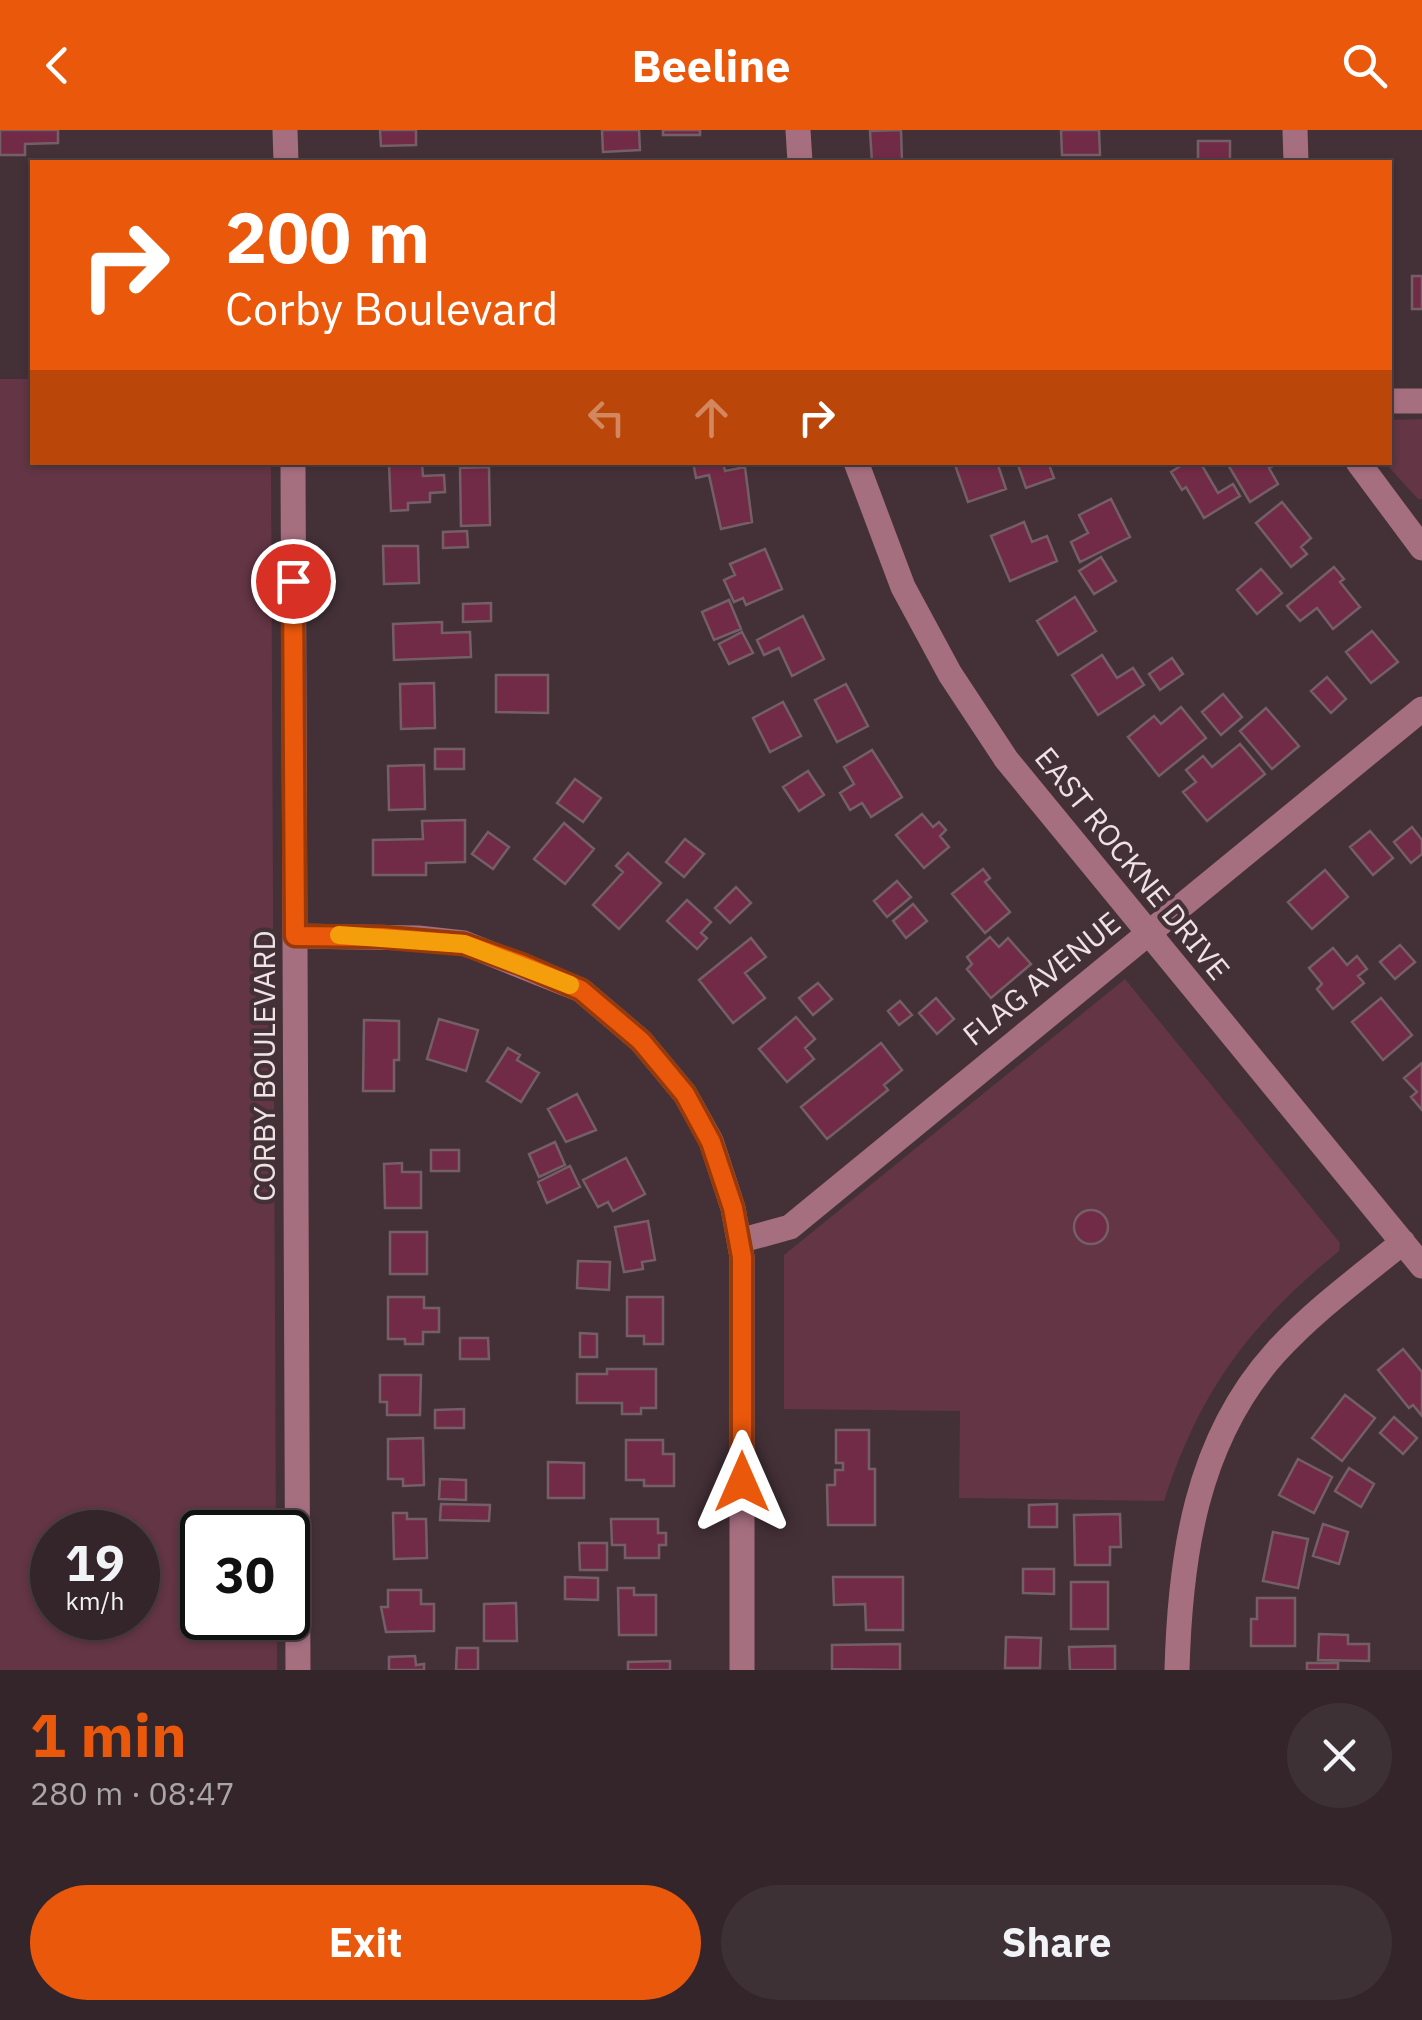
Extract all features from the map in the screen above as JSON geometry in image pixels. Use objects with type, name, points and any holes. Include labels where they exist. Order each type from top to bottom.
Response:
[{"type":"street","points":[[285,130],[286,160]]},
{"type":"street","points":[[798,130],[800,160]]},
{"type":"street","points":[[1295,130],[1296,160]]},
{"type":"street","points":[[1392,401],[1422,400]]},
{"type":"street","name":"CORBY BOULEVARD","points":[[292,465],[298,1670]]},
{"type":"street","name":"EAST ROCKNE DRIVE","points":[[857,465],[902,587],[950,674],[1006,758],[1422,1266]]},
{"type":"street","points":[[1360,465],[1422,548]]},
{"type":"street","name":"FLAG AVENUE","points":[[739,1242],[790,1227],[1422,709]]},
{"type":"street","points":[[295,936],[464,944],[581,990],[641,1041],[685,1094],[711,1142],[733,1208],[742,1257],[742,1670]]},
{"type":"street","points":[[1177,1670],[1178,1602],[1192,1516],[1211,1457],[1235,1410],[1274,1354],[1403,1242]]},
{"type":"shaded area","points":[[0,379],[30,379],[30,465],[271,465],[276,1510],[180,1510],[180,1640],[277,1640],[277,1670],[0,1670]]},
{"type":"shaded area","points":[[1422,419],[1422,499],[1387,465],[1392,465],[1392,420]]},
{"type":"shaded area","points":[[1125,979],[1340,1243],[1339,1251],[1279,1306],[1231,1362],[1194,1426],[1164,1501],[959,1498],[960,1411],[784,1409],[784,1255]]},
{"type":"building","points":[[0,130],[58,130],[58,143],[25,144],[25,155],[0,155]]},
{"type":"building","points":[[380,130],[416,130],[416,145],[381,146]]},
{"type":"building","points":[[602,130],[639,130],[640,150],[603,152]]},
{"type":"building","points":[[663,130],[700,130],[700,135],[663,135]]},
{"type":"building","points":[[901,130],[902,160],[872,160],[870,131]]},
{"type":"building","points":[[1061,130],[1099,130],[1100,155],[1062,155]]},
{"type":"building","points":[[1198,141],[1230,141],[1230,160],[1198,160]]},
{"type":"building","points":[[1412,276],[1422,276],[1422,309],[1412,309]]},
{"type":"building","points":[[389,465],[422,465],[423,476],[444,475],[445,492],[430,493],[430,502],[408,503],[408,510],[391,511]]},
{"type":"building","points":[[694,465],[724,465],[725,471],[745,467],[752,522],[721,529],[709,475],[696,478]]},
{"type":"building","points":[[955,465],[998,465],[1006,489],[968,502]]},
{"type":"building","points":[[1018,465],[1049,465],[1054,478],[1026,488]]},
{"type":"building","points":[[1182,465],[1202,465],[1218,493],[1233,484],[1240,496],[1204,518],[1186,487],[1182,490],[1171,472]]},
{"type":"building","points":[[1228,465],[1272,465],[1269,468],[1278,484],[1250,502]]},
{"type":"building","points":[[489,467],[490,525],[461,526],[460,468]]},
{"type":"building","points":[[1111,499],[1130,537],[1080,562],[1071,542],[1088,533],[1079,515]]},
{"type":"building","points":[[1282,502],[1311,538],[1301,547],[1307,554],[1291,567],[1256,523]]},
{"type":"building","points":[[1024,522],[1032,542],[1047,536],[1057,561],[1010,581],[991,536]]},
{"type":"building","points":[[467,531],[468,547],[443,548],[443,532]]},
{"type":"building","points":[[383,546],[418,546],[419,583],[384,584]]},
{"type":"building","points":[[765,549],[782,589],[746,605],[743,598],[734,602],[724,580],[735,575],[730,564]]},
{"type":"building","points":[[1101,557],[1116,581],[1094,594],[1079,571]]},
{"type":"building","points":[[1334,567],[1344,579],[1340,582],[1360,607],[1333,629],[1317,608],[1300,621],[1287,606]]},
{"type":"building","points":[[1261,569],[1282,593],[1257,614],[1237,590]]},
{"type":"building","points":[[1075,597],[1096,631],[1058,655],[1037,621]]},
{"type":"building","points":[[729,600],[741,629],[714,640],[702,612]]},
{"type":"building","points":[[491,603],[491,621],[463,622],[463,604]]},
{"type":"building","points":[[803,616],[824,659],[792,676],[779,648],[764,655],[757,640]]},
{"type":"building","points":[[442,622],[442,633],[470,632],[471,657],[394,660],[393,624]]},
{"type":"building","points":[[1372,631],[1398,662],[1371,683],[1346,652]]},
{"type":"building","points":[[742,632],[753,653],[729,664],[719,644]]},
{"type":"building","points":[[1102,655],[1117,678],[1133,668],[1144,685],[1098,715],[1072,675]]},
{"type":"building","points":[[1172,658],[1183,674],[1160,690],[1149,674]]},
{"type":"building","points":[[496,675],[548,675],[548,713],[496,712]]},
{"type":"building","points":[[1327,677],[1346,699],[1331,713],[1311,691]]},
{"type":"building","points":[[434,683],[435,728],[401,729],[400,684]]},
{"type":"building","points":[[846,684],[868,726],[837,742],[815,700]]},
{"type":"building","points":[[1223,694],[1242,717],[1221,735],[1202,712]]},
{"type":"building","points":[[783,702],[801,736],[770,752],[753,718]]},
{"type":"building","points":[[1181,707],[1206,738],[1159,776],[1128,737],[1154,716],[1161,724]]},
{"type":"building","points":[[1266,708],[1299,746],[1272,769],[1240,731]]},
{"type":"building","points":[[1240,744],[1265,774],[1207,821],[1183,792],[1196,782],[1186,770],[1203,756],[1212,767]]},
{"type":"building","points":[[435,749],[464,749],[464,769],[435,769]]},
{"type":"building","points":[[872,750],[902,797],[871,817],[862,803],[850,810],[840,793],[854,784],[844,767]]},
{"type":"building","points":[[424,765],[425,809],[389,810],[388,766]]},
{"type":"building","points":[[808,771],[824,795],[799,811],[783,787]]},
{"type":"building","points":[[575,779],[601,798],[583,822],[557,803]]},
{"type":"building","points":[[922,814],[933,827],[939,822],[946,830],[940,836],[949,847],[924,868],[896,835]]},
{"type":"building","points":[[465,820],[465,862],[426,863],[426,875],[373,875],[373,840],[423,839],[422,821]]},
{"type":"building","points":[[564,823],[594,849],[565,884],[534,859]]},
{"type":"building","points":[[1412,827],[1422,840],[1422,854],[1411,863],[1394,842]]},
{"type":"building","points":[[1370,831],[1393,858],[1373,875],[1350,847]]},
{"type":"building","points":[[488,832],[509,847],[493,869],[472,854]]},
{"type":"building","points":[[685,839],[704,854],[684,877],[666,862]]},
{"type":"building","points":[[628,853],[661,883],[619,929],[593,905],[623,872],[616,866]]},
{"type":"building","points":[[983,869],[990,878],[985,882],[1010,912],[985,933],[952,894]]},
{"type":"building","points":[[1325,870],[1348,897],[1312,929],[1288,902]]},
{"type":"building","points":[[897,881],[911,897],[887,917],[874,901]]},
{"type":"building","points":[[736,887],[751,903],[730,923],[715,908]]},
{"type":"building","points":[[687,900],[711,922],[701,933],[707,938],[697,949],[667,921]]},
{"type":"building","points":[[913,904],[927,921],[906,938],[893,921]]},
{"type":"building","points":[[990,937],[999,947],[1008,938],[1031,964],[991,998],[967,969],[972,964],[967,957]]},
{"type":"building","points":[[751,938],[766,957],[745,973],[765,998],[733,1023],[699,980]]},
{"type":"building","points":[[1400,945],[1415,962],[1395,979],[1380,962]]},
{"type":"building","points":[[1333,948],[1347,965],[1357,956],[1367,969],[1358,976],[1364,983],[1333,1009],[1317,989],[1322,984],[1309,968]]},
{"type":"building","points":[[818,983],[832,999],[813,1015],[799,998]]},
{"type":"building","points":[[936,998],[954,1019],[937,1034],[919,1013]]},
{"type":"building","points":[[1381,998],[1412,1035],[1383,1060],[1352,1022]]},
{"type":"building","points":[[900,1001],[912,1015],[899,1025],[888,1011]]},
{"type":"building","points":[[796,1017],[815,1039],[805,1048],[814,1059],[787,1082],[759,1049]]},
{"type":"building","points":[[439,1019],[478,1030],[466,1071],[427,1059]]},
{"type":"building","points":[[364,1020],[399,1021],[394,1091],[363,1091]]},
{"type":"building","points":[[881,1043],[902,1070],[884,1085],[888,1090],[827,1139],[801,1107]]},
{"type":"building","points":[[508,1048],[520,1055],[517,1060],[539,1073],[521,1102],[487,1081]]},
{"type":"building","points":[[1422,1063],[1422,1110],[1411,1097],[1417,1092],[1404,1078]]},
{"type":"building","points":[[577,1094],[596,1130],[566,1142],[548,1109]]},
{"type":"building","points":[[555,1142],[565,1165],[539,1177],[529,1154]]},
{"type":"building","points":[[431,1150],[459,1150],[459,1171],[431,1171]]},
{"type":"building","points":[[626,1158],[645,1194],[613,1211],[608,1202],[598,1207],[583,1180]]},
{"type":"building","points":[[402,1163],[402,1172],[421,1172],[421,1208],[385,1208],[384,1164]]},
{"type":"building","points":[[570,1166],[580,1187],[547,1203],[538,1182]]},
{"type":"building","points":[[1091,1210],[1103,1215],[1108,1227],[1103,1239],[1091,1244],[1079,1239],[1074,1227],[1079,1215]]},
{"type":"building","points":[[648,1221],[655,1260],[642,1262],[643,1269],[624,1272],[615,1227]]},
{"type":"building","points":[[390,1232],[427,1232],[427,1274],[390,1274]]},
{"type":"building","points":[[578,1261],[610,1262],[609,1290],[577,1288]]},
{"type":"building","points":[[388,1297],[424,1297],[424,1308],[439,1308],[439,1332],[423,1332],[423,1344],[388,1339]]},
{"type":"building","points":[[627,1297],[663,1297],[663,1344],[644,1344],[644,1336],[627,1336]]},
{"type":"building","points":[[580,1333],[597,1334],[597,1357],[580,1357]]},
{"type":"building","points":[[460,1338],[488,1338],[489,1359],[460,1359]]},
{"type":"building","points":[[1403,1349],[1422,1372],[1422,1416],[1413,1405],[1409,1408],[1378,1370]]},
{"type":"building","points":[[607,1369],[656,1369],[656,1408],[641,1408],[641,1414],[622,1414],[622,1403],[577,1403],[577,1374],[607,1374]]},
{"type":"building","points":[[380,1375],[421,1375],[420,1415],[387,1415],[387,1402],[380,1402]]},
{"type":"building","points":[[1345,1395],[1375,1418],[1342,1461],[1312,1438]]},
{"type":"building","points":[[464,1409],[464,1428],[435,1428],[435,1410]]},
{"type":"building","points":[[1394,1417],[1417,1438],[1403,1454],[1380,1433]]},
{"type":"building","points":[[836,1430],[869,1430],[869,1469],[875,1469],[875,1525],[828,1525],[827,1485],[835,1485],[835,1470],[843,1470],[843,1463],[836,1463]]},
{"type":"building","points":[[423,1438],[424,1485],[403,1486],[403,1479],[388,1479],[388,1439]]},
{"type":"building","points":[[626,1440],[663,1440],[663,1454],[674,1454],[674,1486],[644,1486],[644,1480],[626,1480]]},
{"type":"building","points":[[1298,1459],[1332,1477],[1314,1513],[1279,1495]]},
{"type":"building","points":[[548,1462],[584,1463],[584,1498],[548,1498]]},
{"type":"building","points":[[1349,1468],[1374,1484],[1361,1507],[1335,1491]]},
{"type":"building","points":[[440,1479],[466,1480],[466,1500],[439,1499]]},
{"type":"building","points":[[441,1504],[490,1505],[489,1521],[440,1520]]},
{"type":"building","points":[[1057,1504],[1057,1527],[1029,1527],[1029,1505]]},
{"type":"building","points":[[393,1513],[407,1513],[407,1519],[426,1519],[427,1558],[394,1559]]},
{"type":"building","points":[[1120,1514],[1121,1547],[1110,1547],[1110,1565],[1075,1565],[1074,1515]]},
{"type":"building","points":[[611,1519],[658,1519],[658,1533],[666,1533],[666,1545],[659,1545],[659,1558],[625,1558],[625,1545],[612,1545]]},
{"type":"building","points":[[1323,1524],[1348,1532],[1339,1564],[1313,1556]]},
{"type":"building","points":[[1273,1532],[1308,1539],[1298,1588],[1263,1581]]},
{"type":"building","points":[[579,1543],[607,1543],[607,1570],[580,1570]]},
{"type":"building","points":[[1023,1569],[1054,1569],[1054,1594],[1023,1593]]},
{"type":"building","points":[[565,1577],[598,1578],[598,1600],[565,1599]]},
{"type":"building","points":[[833,1577],[903,1577],[903,1630],[866,1630],[865,1604],[834,1605]]},
{"type":"building","points":[[1071,1582],[1108,1582],[1108,1629],[1071,1629]]},
{"type":"building","points":[[618,1588],[634,1588],[634,1595],[656,1595],[656,1635],[619,1635]]},
{"type":"building","points":[[388,1590],[421,1590],[421,1604],[434,1604],[434,1631],[386,1632],[381,1607],[388,1607]]},
{"type":"building","points":[[1257,1598],[1295,1598],[1295,1646],[1251,1646],[1251,1619],[1257,1619]]},
{"type":"building","points":[[516,1603],[517,1641],[484,1641],[484,1604]]},
{"type":"building","points":[[1319,1634],[1348,1635],[1348,1644],[1369,1644],[1369,1661],[1318,1660]]},
{"type":"building","points":[[1006,1637],[1041,1638],[1040,1668],[1005,1668]]},
{"type":"building","points":[[900,1644],[900,1670],[832,1669],[832,1645]]},
{"type":"building","points":[[1115,1646],[1115,1670],[1070,1670],[1069,1647]]},
{"type":"building","points":[[457,1648],[478,1648],[478,1670],[456,1670]]},
{"type":"building","points":[[415,1656],[416,1665],[424,1664],[424,1670],[389,1670],[389,1657]]},
{"type":"building","points":[[670,1661],[670,1670],[628,1670],[628,1662]]},
{"type":"building","points":[[1307,1663],[1338,1663],[1338,1670],[1307,1670]]},
{"type":"slow traffic","points":[[339,935],[464,944],[570,985]]},
{"type":"route","points":[[293,581],[295,936],[418,938],[464,944],[521,964],[581,990],[641,1041],[685,1094],[711,1142],[733,1208],[742,1257],[742,1482]]}]
